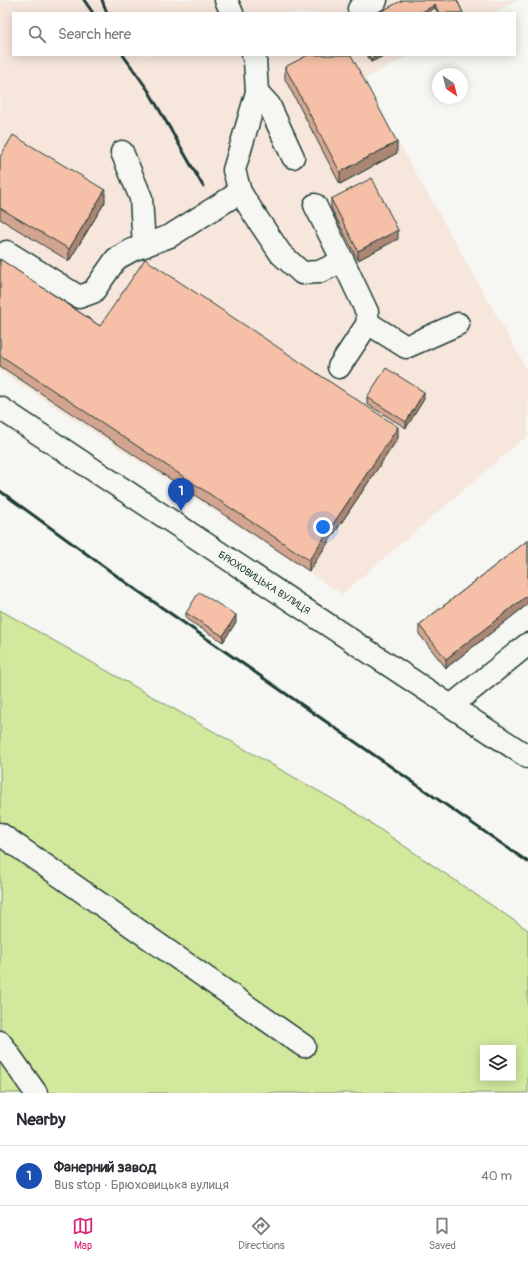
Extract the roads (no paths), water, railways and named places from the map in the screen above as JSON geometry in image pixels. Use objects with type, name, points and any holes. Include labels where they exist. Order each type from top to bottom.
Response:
[{"type":"main road","points":[[226,0],[232,12]]},
{"type":"main road","points":[[257,57],[257,92],[234,170],[240,192],[281,254],[302,273],[318,272],[343,261]]},
{"type":"main road","points":[[257,92],[269,104],[293,157]]},
{"type":"main road","points":[[122,152],[141,198],[144,246]]},
{"type":"main road","points":[[8,252],[79,297],[93,292],[116,259],[170,236],[240,192]]},
{"type":"main road","points":[[315,205],[367,312],[368,323],[339,367]]},
{"type":"main road","points":[[368,323],[385,336],[406,347],[458,324]]},
{"type":"main road","name":"БРЮХОВИЦЬКА ВУЛИЦЯ","points":[[0,408],[528,757]]},
{"type":"main road","points":[[451,706],[528,644]]},
{"type":"main road","points":[[0,834],[304,1046]]},
{"type":"main road","points":[[0,1042],[36,1093]]},
{"type":"railway","points":[[84,0],[92,12]]},
{"type":"railway","points":[[102,0],[107,12]]},
{"type":"railway","points":[[124,56],[148,90],[203,186]]},
{"type":"railway","points":[[0,491],[128,584],[528,862]]},
{"type":"place","name":"Фанерний завод","points":[[181,511]]}]
